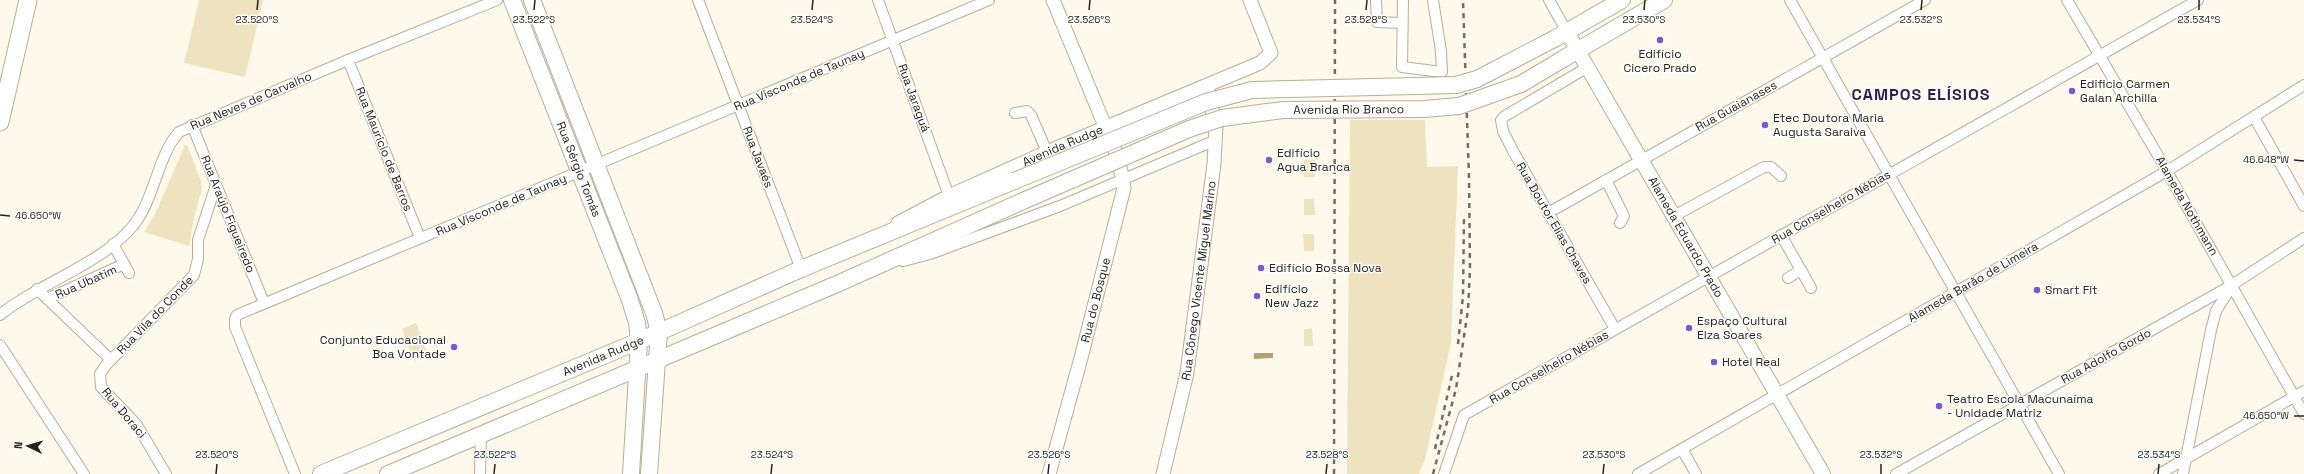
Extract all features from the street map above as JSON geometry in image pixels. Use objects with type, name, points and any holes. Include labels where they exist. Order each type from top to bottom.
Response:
[{"type":"highway","points":[[0,122],[28,0]]},
{"type":"main road","name":"Rua Sérgio Tomás","points":[[512,0],[630,300],[637,323],[639,341],[638,367],[631,474]]},
{"type":"main road","name":"Rua Sérgio Tomás","points":[[532,0],[654,313],[659,332]]},
{"type":"main road","name":"Avenida Rio Branco","points":[[1014,181],[1206,102],[1234,93],[1252,90],[1456,86],[1477,79],[1561,36],[1622,0]]},
{"type":"main road","name":"Avenida Rio Branco","points":[[1023,201],[1189,130],[1222,118],[1283,110],[1424,110],[1459,106],[1521,84],[1664,0]]},
{"type":"main road","name":"Alameda Eduardo Prado","points":[[1561,36],[1577,50],[1588,67],[1823,474]]},
{"type":"main road","name":"Avenida Rudge","points":[[321,474],[639,341],[801,269],[1014,181]]},
{"type":"main road","name":"Avenida Rudge","points":[[388,474],[880,264],[1023,201]]},
{"type":"main road","points":[[649,474],[655,360],[659,332]]},
{"type":"street","name":"Rua Neves de Carvalho","points":[[1,311],[113,244],[132,227],[143,212],[175,136],[192,125],[497,0]]},
{"type":"street","name":"Rua Javaés","points":[[698,0],[801,269]]},
{"type":"street","name":"Rua Jaraguá","points":[[878,0],[949,196]]},
{"type":"street","name":"Rua Visconde de Taunay","points":[[295,474],[235,327],[235,319],[237,315],[989,0]]},
{"type":"street","name":"Rua do Bosque","points":[[1049,474],[1122,203],[1123,179],[1116,153],[1053,0]]},
{"type":"street","name":"Avenida Rudge","points":[[885,235],[905,219],[949,196],[1105,127],[1206,85],[1247,70],[1265,60],[1271,53],[1250,0]]},
{"type":"street","points":[[1376,0],[1377,22],[1402,23]]},
{"type":"street","points":[[1403,0],[1402,67],[1442,72],[1441,51],[1433,0]]},
{"type":"street","name":"Alameda Eduardo Prado","points":[[1549,0],[1561,36]]},
{"type":"street","points":[[1790,0],[2059,474]]},
{"type":"street","name":"Rua Guaianases","points":[[1548,213],[1925,0]]},
{"type":"street","name":"Alameda Nothmann","points":[[2067,0],[2167,171],[2304,414]]},
{"type":"street","name":"Rua Conselheiro Nébias","points":[[1444,474],[1464,415],[2198,0]]},
{"type":"street","name":"Rua Maurício de Barros","points":[[348,60],[420,238]]},
{"type":"street","name":"Rua Doutor Elias Chaves","points":[[1588,67],[1505,116],[1501,122],[1505,136],[1615,329]]},
{"type":"street","name":"Rua Cônego Vicente Miguel Marino","points":[[1163,474],[1186,373],[1216,140],[1215,116],[1206,85]]},
{"type":"street","name":"Alameda Barão de Limeira","points":[[1638,474],[2167,171],[2304,85]]},
{"type":"street","points":[[1015,113],[1027,111],[1031,115],[1047,152]]},
{"type":"street","points":[[2254,117],[2304,206]]},
{"type":"street","name":"Rua Araújo Figueiredo","points":[[192,125],[264,303]]},
{"type":"street","name":"Avenida Rudge","points":[[880,264],[930,254],[1060,206],[1216,140]]},
{"type":"street","points":[[1674,216],[1764,167],[1771,167],[1781,176]]},
{"type":"street","points":[[1606,180],[1624,216],[1620,223]]},
{"type":"street","name":"Rua Vila do Conde","points":[[102,371],[194,275],[198,259],[198,240],[216,185]]},
{"type":"street","points":[[1781,235],[1811,288]]},
{"type":"street","name":"Rua Adolfo Gordo","points":[[1896,474],[2232,285],[2304,238]]},
{"type":"street","points":[[113,244],[129,274]]},
{"type":"street","name":"Rua Ubatim","points":[[47,299],[124,264]]},
{"type":"street","points":[[1788,278],[1801,270]]},
{"type":"street","points":[[2184,473],[2211,330],[2216,311],[2232,285]]},
{"type":"street","points":[[37,289],[112,360]]},
{"type":"street","points":[[0,345],[84,474]]},
{"type":"street","name":"Rua Doraci","points":[[102,371],[99,378],[101,387],[137,425],[166,474]]},
{"type":"street","points":[[2159,474],[2304,391]]},
{"type":"street","points":[[480,474],[481,435]]},
{"type":"street","points":[[1682,449],[1696,474]]},
{"type":"shaded area","points":[[199,0],[263,0],[245,77],[184,63]]},
{"type":"shaded area","points":[[1350,120],[1425,120],[1427,167],[1458,166],[1451,343],[1425,459],[1419,474],[1347,474]]},
{"type":"shaded area","points":[[185,145],[187,145],[201,181],[202,189],[194,218],[189,246],[144,232],[155,214]]},
{"type":"shaded area","points":[[1304,160],[1315,160],[1315,177],[1304,177]]},
{"type":"shaded area","points":[[1304,199],[1314,199],[1315,215],[1304,215]]},
{"type":"shaded area","points":[[1303,234],[1314,234],[1314,251],[1304,251]]},
{"type":"shaded area","points":[[416,323],[428,355],[414,361],[402,329]]},
{"type":"shaded area","points":[[1312,328],[1313,346],[1304,346],[1304,329]]},
{"type":"shaded area","points":[[1254,353],[1273,353],[1273,358],[1254,359]]},
{"type":"railway","points":[[1334,474],[1335,0]]},
{"type":"railway","points":[[1433,474],[1456,389],[1468,310],[1470,269],[1469,178],[1463,0]]},
{"type":"railway","points":[[1458,344],[1463,296],[1464,218]]},
{"type":"railway","points":[[1435,449],[1453,371]]},
{"type":"place","name":"Edifício Cicero Prado","points":[[1660,40]]},
{"type":"place","name":"Edificio Carmen Galan Archilla","points":[[2072,91]]},
{"type":"place","name":"Etec Doutora Maria Augusta Saraiva","points":[[1765,125]]},
{"type":"place","name":"Edifício Agua Branca","points":[[1269,160]]},
{"type":"place","name":"Edifício Bossa Nova","points":[[1261,268]]},
{"type":"place","name":"Smart Fit","points":[[2037,290]]},
{"type":"place","name":"Edifício New Jazz","points":[[1257,296]]},
{"type":"place","name":"Espaço Cultural Elza Soares","points":[[1689,328]]},
{"type":"place","name":"Conjunto Educacional Boa Vontade","points":[[454,347]]},
{"type":"place","name":"Hotel Real","points":[[1714,362]]},
{"type":"place","name":"Teatro Escola Macunaíma - Unidade Matriz","points":[[1939,406]]},
{"type":"district","name":"CAMPOS ELÍSIOS","points":[[1921,94]]}]
